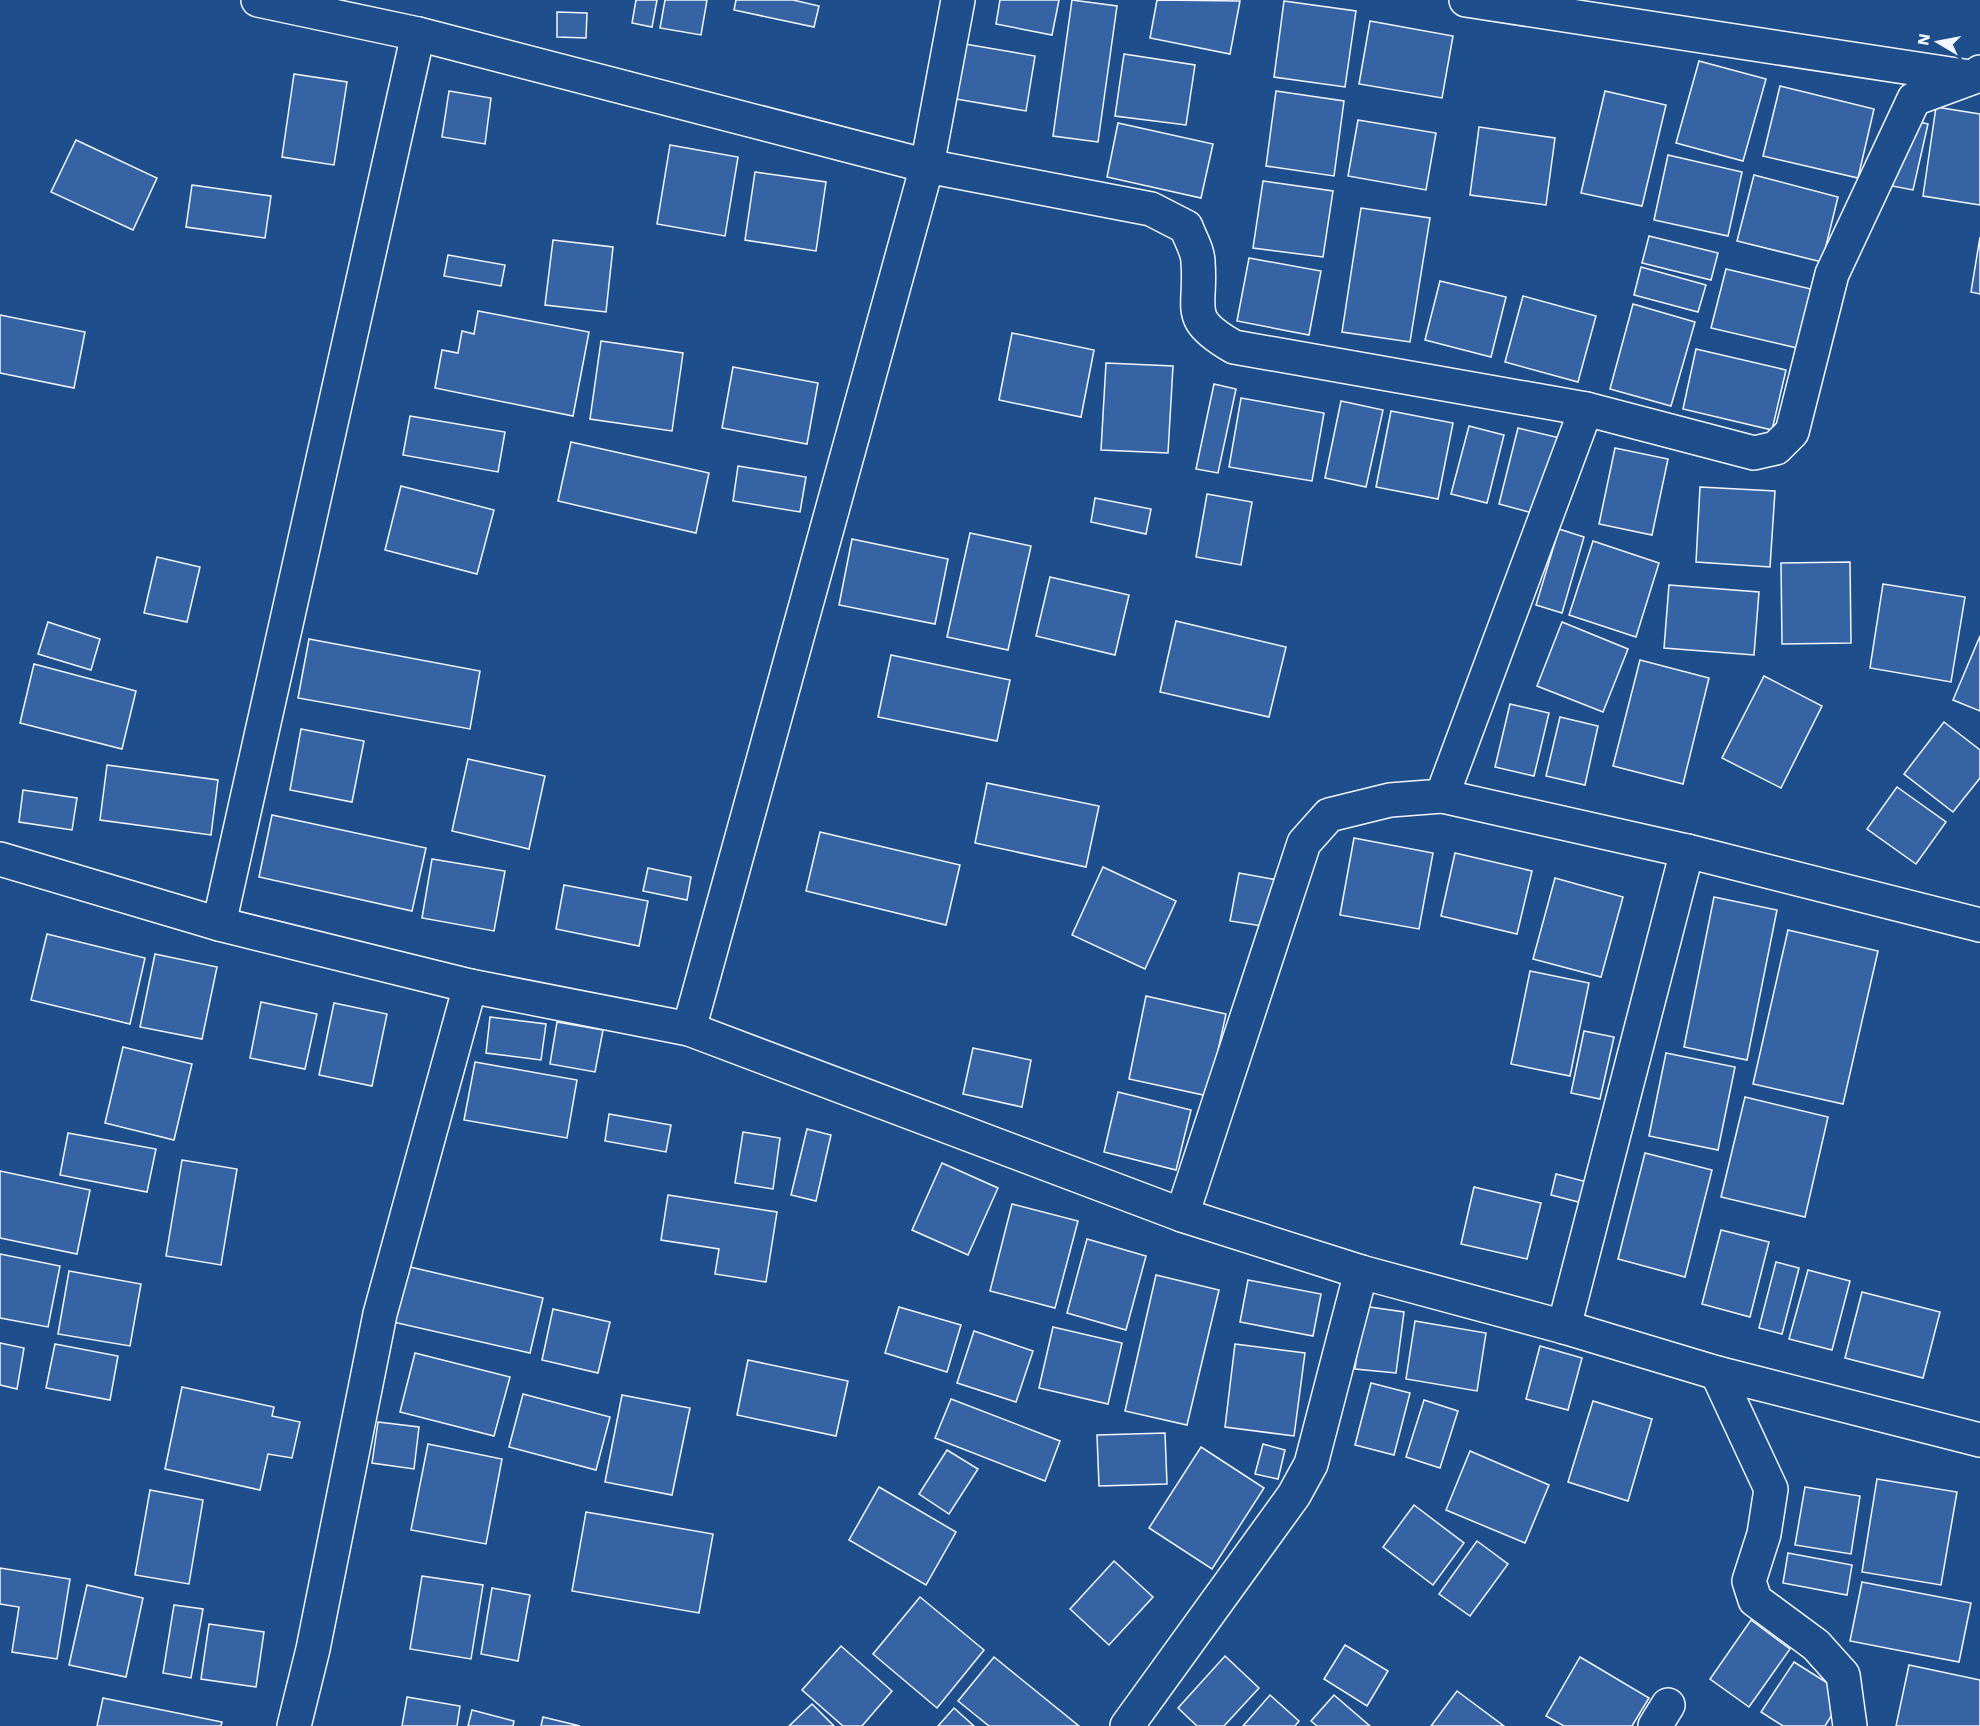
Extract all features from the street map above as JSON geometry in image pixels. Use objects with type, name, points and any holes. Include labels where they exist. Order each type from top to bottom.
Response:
[{"type":"street","points":[[258,0],[418,34],[927,166],[1151,209],[1186,227],[1199,260],[1196,305],[1207,331],[1234,347],[1586,409],[1754,453],[1776,448],[1792,432],[1832,274],[1914,99],[1978,76]]},
{"type":"street","points":[[690,1029],[927,166],[958,0]]},
{"type":"street","points":[[1466,0],[1978,76]]},
{"type":"street","points":[[219,924],[418,34]]},
{"type":"street","points":[[1442,796],[1586,409]]},
{"type":"street","points":[[1182,1215],[1304,843],[1329,814],[1390,800],[1442,796],[1687,851],[1980,925]]},
{"type":"street","points":[[1564,1327],[1687,851]]},
{"type":"street","points":[[0,859],[219,924],[470,986],[690,1029],[1182,1215],[1361,1272],[1564,1327],[1717,1373],[1980,1440]]},
{"type":"street","points":[[294,1726],[313,1649],[380,1314],[470,986]]},
{"type":"street","points":[[1127,1726],[1288,1503],[1311,1464],[1361,1272]]},
{"type":"street","points":[[1717,1373],[1771,1489],[1764,1534],[1749,1581],[1755,1600],[1816,1645],[1843,1675],[1851,1726]]},
{"type":"building","points":[[636,0],[657,0],[652,27],[632,23]]},
{"type":"building","points":[[665,0],[707,0],[701,35],[660,28]]},
{"type":"building","points":[[736,0],[793,0],[819,6],[814,27],[734,10]]},
{"type":"building","points":[[1000,0],[1059,0],[1052,35],[996,24]]},
{"type":"building","points":[[1072,0],[1117,6],[1098,142],[1053,136]]},
{"type":"building","points":[[1157,0],[1240,1],[1230,54],[1150,38]]},
{"type":"building","points":[[1284,1],[1356,11],[1345,87],[1274,77]]},
{"type":"building","points":[[557,12],[587,13],[586,38],[557,37]]},
{"type":"building","points":[[1370,21],[1453,36],[1442,98],[1359,84]]},
{"type":"building","points":[[959,43],[1035,56],[1026,111],[950,98]]},
{"type":"building","points":[[1124,54],[1195,65],[1186,125],[1115,116]]},
{"type":"building","points":[[1699,61],[1766,79],[1743,161],[1676,143]]},
{"type":"building","points":[[294,74],[347,82],[334,165],[282,157]]},
{"type":"building","points":[[1780,86],[1874,109],[1858,178],[1763,156]]},
{"type":"building","points":[[449,91],[491,98],[485,144],[442,137]]},
{"type":"building","points":[[1276,91],[1344,101],[1334,176],[1266,166]]},
{"type":"building","points":[[1605,91],[1666,105],[1642,206],[1581,193]]},
{"type":"building","points":[[1936,107],[1980,114],[1980,205],[1923,196]]},
{"type":"building","points":[[1907,119],[1928,124],[1913,190],[1892,186]]},
{"type":"building","points":[[1358,120],[1436,133],[1426,190],[1348,176]]},
{"type":"building","points":[[1118,123],[1213,144],[1201,198],[1107,177]]},
{"type":"building","points":[[1479,127],[1555,138],[1546,205],[1470,195]]},
{"type":"building","points":[[76,140],[157,178],[133,230],[51,192]]},
{"type":"building","points":[[670,145],[738,157],[725,236],[657,224]]},
{"type":"building","points":[[1668,155],[1742,172],[1728,236],[1654,220]]},
{"type":"building","points":[[755,172],[826,182],[816,251],[745,240]]},
{"type":"building","points":[[1754,175],[1838,197],[1822,262],[1737,241]]},
{"type":"building","points":[[1263,181],[1333,191],[1323,257],[1253,248]]},
{"type":"building","points":[[192,185],[271,196],[265,238],[186,227]]},
{"type":"building","points":[[1361,208],[1430,218],[1410,342],[1342,332]]},
{"type":"building","points":[[1649,236],[1718,253],[1711,280],[1642,263]]},
{"type":"building","points":[[1980,237],[1980,294],[1971,292]]},
{"type":"building","points":[[553,240],[613,247],[606,312],[545,305]]},
{"type":"building","points":[[448,255],[505,265],[501,286],[444,276]]},
{"type":"building","points":[[1249,258],[1321,271],[1309,335],[1237,321]]},
{"type":"building","points":[[1641,267],[1706,285],[1698,312],[1634,295]]},
{"type":"building","points":[[1726,269],[1811,289],[1797,348],[1711,328]]},
{"type":"building","points":[[1440,281],[1506,297],[1491,357],[1425,340]]},
{"type":"building","points":[[1523,296],[1596,316],[1578,382],[1505,362]]},
{"type":"building","points":[[1633,304],[1695,322],[1671,406],[1610,389]]},
{"type":"building","points":[[478,311],[589,332],[573,416],[435,388],[442,350],[458,353],[462,331],[474,334]]},
{"type":"building","points":[[0,315],[85,332],[74,388],[0,373]]},
{"type":"building","points":[[1012,333],[1094,350],[1081,417],[999,400]]},
{"type":"building","points":[[601,341],[683,353],[672,431],[590,419]]},
{"type":"building","points":[[1696,349],[1786,370],[1772,430],[1683,409]]},
{"type":"building","points":[[1106,363],[1173,366],[1168,453],[1101,450]]},
{"type":"building","points":[[733,367],[818,383],[807,444],[722,428]]},
{"type":"building","points":[[1214,384],[1236,389],[1218,473],[1196,469]]},
{"type":"building","points":[[1241,398],[1324,413],[1312,481],[1229,467]]},
{"type":"building","points":[[1341,401],[1383,410],[1366,487],[1325,478]]},
{"type":"building","points":[[1391,411],[1453,423],[1438,499],[1376,487]]},
{"type":"building","points":[[410,416],[505,432],[498,472],[403,455]]},
{"type":"building","points":[[1469,426],[1504,435],[1487,503],[1451,494]]},
{"type":"building","points":[[1518,428],[1560,438],[1540,515],[1499,504]]},
{"type":"building","points":[[571,442],[709,473],[696,533],[558,501]]},
{"type":"building","points":[[1615,448],[1668,459],[1652,535],[1599,524]]},
{"type":"building","points":[[738,466],[806,477],[800,512],[733,501]]},
{"type":"building","points":[[401,486],[494,510],[477,574],[385,550]]},
{"type":"building","points":[[1700,487],[1775,491],[1770,567],[1696,562]]},
{"type":"building","points":[[1207,494],[1252,502],[1241,565],[1196,557]]},
{"type":"building","points":[[1095,498],[1151,509],[1146,534],[1091,522]]},
{"type":"building","points":[[1559,529],[1584,537],[1562,613],[1536,605]]},
{"type":"building","points":[[970,533],[1031,546],[1008,650],[947,637]]},
{"type":"building","points":[[852,539],[948,559],[935,624],[839,605]]},
{"type":"building","points":[[1593,541],[1659,563],[1636,637],[1569,615]]},
{"type":"building","points":[[157,557],[200,567],[187,622],[144,613]]},
{"type":"building","points":[[1850,562],[1851,643],[1782,644],[1781,563]]},
{"type":"building","points":[[1050,577],[1129,595],[1115,655],[1036,636]]},
{"type":"building","points":[[1883,584],[1965,597],[1951,682],[1870,668]]},
{"type":"building","points":[[1669,585],[1759,592],[1754,655],[1664,648]]},
{"type":"building","points":[[1176,621],[1286,647],[1269,717],[1160,692]]},
{"type":"building","points":[[48,622],[100,639],[91,670],[38,654]]},
{"type":"building","points":[[1562,622],[1628,649],[1603,712],[1537,686]]},
{"type":"building","points":[[1980,636],[1980,711],[1953,700]]},
{"type":"building","points":[[309,639],[480,671],[470,729],[298,698]]},
{"type":"building","points":[[891,655],[1010,680],[997,741],[878,717]]},
{"type":"building","points":[[1640,660],[1709,678],[1683,784],[1613,766]]},
{"type":"building","points":[[34,664],[136,691],[122,749],[20,723]]},
{"type":"building","points":[[1764,676],[1822,706],[1781,788],[1722,758]]},
{"type":"building","points":[[1510,704],[1549,713],[1534,776],[1495,767]]},
{"type":"building","points":[[1560,717],[1598,726],[1585,785],[1546,776]]},
{"type":"building","points":[[1944,722],[1980,750],[1980,778],[1953,812],[1904,774]]},
{"type":"building","points":[[301,729],[364,741],[352,802],[290,790]]},
{"type":"building","points":[[468,759],[545,776],[529,849],[452,831]]},
{"type":"building","points":[[107,765],[218,780],[211,835],[100,820]]},
{"type":"building","points":[[987,783],[1099,806],[1086,867],[975,843]]},
{"type":"building","points":[[1897,787],[1946,822],[1916,864],[1867,829]]},
{"type":"building","points":[[23,790],[77,798],[72,830],[19,822]]},
{"type":"building","points":[[272,815],[426,848],[412,911],[259,877]]},
{"type":"building","points":[[820,832],[960,865],[946,925],[806,891]]},
{"type":"building","points":[[1354,838],[1433,853],[1419,929],[1340,915]]},
{"type":"building","points":[[1455,853],[1532,871],[1517,934],[1441,916]]},
{"type":"building","points":[[432,859],[505,871],[494,931],[422,918]]},
{"type":"building","points":[[1103,867],[1176,901],[1145,969],[1072,935]]},
{"type":"building","points":[[648,868],[691,877],[687,900],[643,891]]},
{"type":"building","points":[[1239,873],[1283,881],[1275,928],[1230,921]]},
{"type":"building","points":[[1555,878],[1623,897],[1601,977],[1533,959]]},
{"type":"building","points":[[564,885],[648,901],[639,946],[556,929]]},
{"type":"building","points":[[1714,897],[1777,910],[1747,1060],[1684,1047]]},
{"type":"building","points":[[1788,930],[1878,951],[1843,1104],[1753,1084]]},
{"type":"building","points":[[47,934],[145,958],[130,1024],[31,1000]]},
{"type":"building","points":[[155,954],[217,967],[202,1039],[140,1027]]},
{"type":"building","points":[[1530,971],[1589,983],[1570,1076],[1511,1064]]},
{"type":"building","points":[[1146,996],[1226,1014],[1208,1096],[1129,1079]]},
{"type":"building","points":[[261,1002],[317,1014],[305,1069],[250,1058]]},
{"type":"building","points":[[334,1003],[387,1014],[372,1086],[319,1075]]},
{"type":"building","points":[[490,1017],[546,1024],[541,1060],[486,1053]]},
{"type":"building","points":[[557,1022],[603,1030],[595,1072],[550,1064]]},
{"type":"building","points":[[1584,1031],[1614,1037],[1600,1099],[1571,1093]]},
{"type":"building","points":[[123,1047],[192,1064],[174,1140],[105,1123]]},
{"type":"building","points":[[973,1048],[1031,1060],[1022,1107],[963,1094]]},
{"type":"building","points":[[1666,1053],[1735,1067],[1718,1150],[1649,1136]]},
{"type":"building","points":[[475,1062],[577,1080],[567,1138],[464,1120]]},
{"type":"building","points":[[1118,1092],[1191,1110],[1176,1170],[1104,1152]]},
{"type":"building","points":[[1745,1097],[1828,1117],[1805,1217],[1721,1197]]},
{"type":"building","points":[[609,1114],[671,1125],[666,1152],[605,1141]]},
{"type":"building","points":[[807,1129],[831,1135],[816,1201],[791,1195]]},
{"type":"building","points":[[743,1132],[780,1138],[773,1189],[735,1183]]},
{"type":"building","points":[[68,1133],[156,1149],[147,1192],[60,1175]]},
{"type":"building","points":[[1645,1153],[1712,1170],[1685,1277],[1618,1259]]},
{"type":"building","points":[[182,1160],[237,1169],[221,1265],[166,1256]]},
{"type":"building","points":[[942,1163],[998,1188],[968,1255],[912,1230]]},
{"type":"building","points":[[0,1171],[90,1190],[77,1254],[0,1238]]},
{"type":"building","points":[[1556,1174],[1595,1184],[1590,1205],[1551,1195]]},
{"type":"building","points":[[1474,1187],[1541,1203],[1527,1259],[1461,1244]]},
{"type":"building","points":[[668,1195],[777,1212],[766,1282],[715,1274],[719,1249],[661,1240]]},
{"type":"building","points":[[1012,1204],[1078,1221],[1055,1308],[990,1291]]},
{"type":"building","points":[[1721,1230],[1769,1242],[1750,1317],[1702,1304]]},
{"type":"building","points":[[1087,1239],[1146,1256],[1126,1330],[1067,1313]]},
{"type":"building","points":[[0,1254],[60,1266],[48,1327],[0,1318]]},
{"type":"building","points":[[1776,1262],[1799,1268],[1782,1334],[1759,1328]]},
{"type":"building","points":[[406,1266],[543,1298],[530,1353],[393,1322]]},
{"type":"building","points":[[1808,1270],[1850,1281],[1832,1350],[1789,1339]]},
{"type":"building","points":[[69,1271],[141,1284],[130,1346],[58,1334]]},
{"type":"building","points":[[1156,1275],[1219,1290],[1187,1425],[1125,1411]]},
{"type":"building","points":[[1248,1280],[1321,1294],[1313,1336],[1240,1322]]},
{"type":"building","points":[[1862,1292],[1940,1312],[1923,1378],[1845,1358]]},
{"type":"building","points":[[1363,1306],[1404,1312],[1396,1373],[1355,1369]]},
{"type":"building","points":[[899,1307],[961,1325],[947,1372],[885,1353]]},
{"type":"building","points":[[553,1309],[610,1322],[598,1373],[542,1360]]},
{"type":"building","points":[[1415,1321],[1486,1333],[1477,1391],[1406,1379]]},
{"type":"building","points":[[1053,1327],[1122,1343],[1108,1404],[1039,1388]]},
{"type":"building","points":[[974,1331],[1033,1351],[1016,1402],[957,1383]]},
{"type":"building","points":[[0,1343],[24,1348],[17,1389],[0,1385]]},
{"type":"building","points":[[55,1344],[118,1356],[110,1400],[46,1388]]},
{"type":"building","points":[[1235,1344],[1305,1353],[1294,1436],[1225,1427]]},
{"type":"building","points":[[1540,1346],[1582,1358],[1568,1410],[1526,1399]]},
{"type":"building","points":[[415,1353],[510,1377],[494,1436],[400,1412]]},
{"type":"building","points":[[748,1360],[848,1381],[836,1436],[737,1415]]},
{"type":"building","points":[[1371,1383],[1410,1393],[1394,1455],[1355,1445]]},
{"type":"building","points":[[182,1387],[274,1407],[272,1416],[300,1422],[292,1458],[268,1454],[260,1490],[165,1469]]},
{"type":"building","points":[[523,1394],[610,1417],[596,1470],[509,1447]]},
{"type":"building","points":[[622,1395],[690,1408],[672,1495],[605,1482]]},
{"type":"building","points":[[951,1399],[1060,1441],[1045,1481],[935,1438]]},
{"type":"building","points":[[1424,1400],[1458,1411],[1440,1468],[1406,1457]]},
{"type":"building","points":[[1593,1401],[1652,1419],[1628,1501],[1568,1482]]},
{"type":"building","points":[[378,1422],[419,1427],[414,1469],[372,1463]]},
{"type":"building","points":[[1165,1433],[1167,1484],[1099,1486],[1097,1435]]},
{"type":"building","points":[[428,1444],[502,1459],[486,1544],[411,1530]]},
{"type":"building","points":[[1263,1444],[1285,1450],[1278,1479],[1255,1474]]},
{"type":"building","points":[[1201,1447],[1264,1488],[1212,1569],[1149,1528]]},
{"type":"building","points":[[947,1450],[978,1469],[949,1514],[919,1494]]},
{"type":"building","points":[[1470,1451],[1549,1485],[1525,1543],[1446,1510]]},
{"type":"building","points":[[1877,1479],[1957,1492],[1941,1585],[1862,1572]]},
{"type":"building","points":[[879,1487],[956,1532],[926,1585],[849,1540]]},
{"type":"building","points":[[1805,1487],[1860,1496],[1851,1554],[1795,1545]]},
{"type":"building","points":[[150,1490],[203,1500],[189,1584],[135,1575]]},
{"type":"building","points":[[1414,1505],[1464,1543],[1433,1585],[1383,1547]]},
{"type":"building","points":[[586,1512],[713,1534],[699,1613],[572,1591]]},
{"type":"building","points":[[1477,1541],[1508,1564],[1470,1616],[1439,1594]]},
{"type":"building","points":[[1788,1553],[1852,1565],[1847,1595],[1783,1583]]},
{"type":"building","points":[[1114,1561],[1153,1597],[1109,1645],[1070,1609]]},
{"type":"building","points":[[0,1568],[70,1579],[57,1659],[12,1652],[19,1607],[0,1604]]},
{"type":"building","points":[[422,1576],[483,1585],[471,1659],[410,1649]]},
{"type":"building","points":[[1862,1582],[1971,1603],[1959,1662],[1850,1641]]},
{"type":"building","points":[[87,1585],[143,1598],[126,1677],[69,1665]]},
{"type":"building","points":[[492,1588],[530,1595],[518,1661],[481,1654]]},
{"type":"building","points":[[920,1597],[984,1650],[937,1708],[873,1654]]},
{"type":"building","points":[[174,1605],[203,1609],[191,1678],[163,1673]]},
{"type":"building","points":[[1751,1620],[1790,1649],[1749,1707],[1710,1679]]},
{"type":"building","points":[[209,1624],[264,1632],[256,1687],[201,1679]]},
{"type":"building","points":[[1345,1645],[1388,1671],[1367,1706],[1324,1679]]},
{"type":"building","points":[[841,1646],[892,1691],[862,1726],[843,1726],[802,1690]]},
{"type":"building","points":[[1225,1656],[1259,1688],[1224,1726],[1197,1726],[1178,1708]]},
{"type":"building","points":[[994,1657],[1079,1726],[989,1726],[958,1701]]},
{"type":"building","points":[[1580,1657],[1649,1698],[1632,1726],[1564,1726],[1546,1716]]},
{"type":"building","points":[[1794,1662],[1845,1694],[1825,1726],[1783,1726],[1761,1712]]},
{"type":"building","points":[[1909,1665],[1980,1680],[1980,1726],[1896,1726]]},
{"type":"building","points":[[1457,1691],[1504,1726],[1431,1726]]},
{"type":"building","points":[[1270,1695],[1299,1721],[1295,1726],[1243,1726]]},
{"type":"building","points":[[1334,1695],[1370,1726],[1317,1726],[1311,1721]]},
{"type":"building","points":[[407,1697],[460,1706],[457,1726],[402,1726]]},
{"type":"building","points":[[103,1698],[222,1722],[221,1726],[97,1726]]},
{"type":"building","points":[[812,1704],[834,1726],[789,1726]]},
{"type":"building","points":[[954,1708],[974,1726],[938,1726]]},
{"type":"building","points":[[472,1710],[514,1721],[513,1726],[468,1726]]},
{"type":"building","points":[[543,1717],[580,1726],[541,1726]]}]
